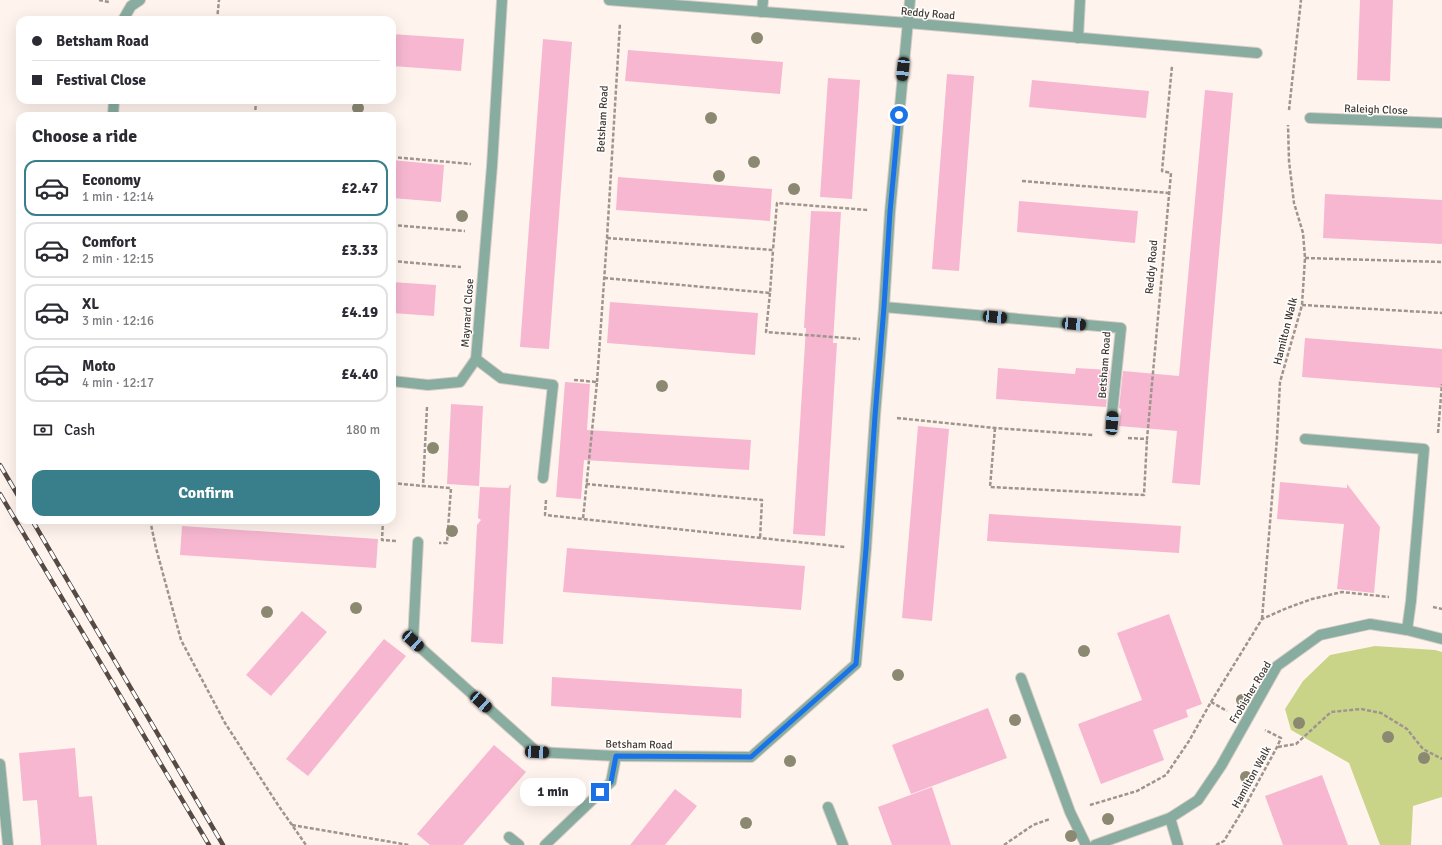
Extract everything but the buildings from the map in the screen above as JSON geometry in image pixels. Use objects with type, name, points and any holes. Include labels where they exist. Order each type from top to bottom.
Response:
[{"type":"street","points":[[126,16],[132,6],[140,0]]},
{"type":"street","name":"Maynard Close","points":[[396,381],[428,385],[460,382],[476,359],[482,269],[487,233],[492,166],[502,0]]},
{"type":"street","name":"Reddy Road","points":[[609,0],[908,23],[1257,53]]},
{"type":"street","points":[[762,12],[763,0]]},
{"type":"street","name":"Betsham Road","points":[[418,542],[413,641],[537,752],[616,756],[751,757],[856,664],[882,341],[890,212],[910,0]]},
{"type":"street","points":[[1078,38],[1080,0]]},
{"type":"street","name":"Raleigh Close","points":[[1310,118],[1442,123]]},
{"type":"street","name":"Betsham Road","points":[[884,307],[1121,328],[1112,423]]},
{"type":"street","points":[[476,359],[501,378],[553,385],[543,478]]},
{"type":"street","points":[[1305,439],[1424,449],[1411,601],[1407,630]]},
{"type":"street","name":"Frobisher Road","points":[[1095,845],[1170,818],[1198,800],[1221,766],[1277,666],[1320,634],[1370,624],[1407,630],[1442,639]]},
{"type":"street","points":[[1021,678],[1070,812],[1086,845]]},
{"type":"street","points":[[545,845],[611,782],[616,756]]},
{"type":"street","points":[[0,764],[8,845]]},
{"type":"street","points":[[828,806],[843,845]]},
{"type":"street","points":[[1170,818],[1178,845]]},
{"type":"street","points":[[509,837],[519,845]]},
{"type":"path","points":[[217,16],[219,0]]},
{"type":"path","points":[[1288,115],[1301,0]]},
{"type":"path","name":"Betsham Road","points":[[583,519],[596,382],[607,238],[621,1]]},
{"type":"path","name":"Reddy Road","points":[[1147,439],[1171,173],[1162,171],[1174,46]]},
{"type":"path","name":"Hamilton Walk","points":[[1262,619],[1277,438],[1280,382],[1302,305],[1305,258],[1303,233],[1294,203],[1289,161],[1288,122]]},
{"type":"path","points":[[396,157],[492,166]]},
{"type":"path","points":[[1022,181],[1169,193]]},
{"type":"path","points":[[882,341],[766,332],[777,203],[890,212]]},
{"type":"path","points":[[396,225],[487,233]]},
{"type":"path","points":[[607,238],[773,250]]},
{"type":"path","points":[[1305,258],[1442,262]]},
{"type":"path","points":[[396,261],[482,269]]},
{"type":"path","points":[[604,278],[770,293]]},
{"type":"path","points":[[1302,305],[1442,313]]},
{"type":"path","points":[[553,385],[556,378],[596,382]]},
{"type":"path","points":[[1424,449],[1438,436],[1442,384]]},
{"type":"path","points":[[423,486],[428,385]]},
{"type":"path","points":[[875,416],[995,428],[1095,435]]},
{"type":"path","points":[[995,428],[990,487],[1144,495],[1147,439],[1125,437]]},
{"type":"path","points":[[543,478],[547,490],[545,515],[760,539],[866,549]]},
{"type":"path","points":[[383,524],[382,540],[447,543],[451,488],[396,483]]},
{"type":"path","points":[[586,484],[762,500],[760,539]]},
{"type":"path","points":[[151,524],[181,640],[225,723],[278,806],[306,845]]},
{"type":"path","points":[[1004,845],[1034,825],[1137,791],[1166,775],[1190,741],[1211,702],[1262,619],[1312,599],[1342,592],[1411,601],[1442,609]]},
{"type":"path","name":"Hamilton Walk","points":[[1211,702],[1281,738],[1244,808],[1224,841],[1216,845]]},
{"type":"path","points":[[1277,747],[1296,744],[1331,712],[1361,709],[1380,713],[1407,729],[1423,749],[1442,759]]},
{"type":"path","points":[[292,825],[409,845]]},
{"type":"green space","points":[[1375,646],[1435,650],[1442,652],[1442,797],[1413,806],[1411,845],[1380,845],[1349,763],[1291,730],[1285,709],[1303,681],[1330,655]]},
{"type":"railway","points":[[0,465],[16,492]]},
{"type":"railway","points":[[0,494],[16,521]]},
{"type":"railway","points":[[18,524],[209,845]]},
{"type":"railway","points":[[34,524],[223,845]]},
{"type":"route","points":[[600,792],[611,782],[616,756],[751,757],[856,664],[866,549],[890,212],[899,115]]}]
